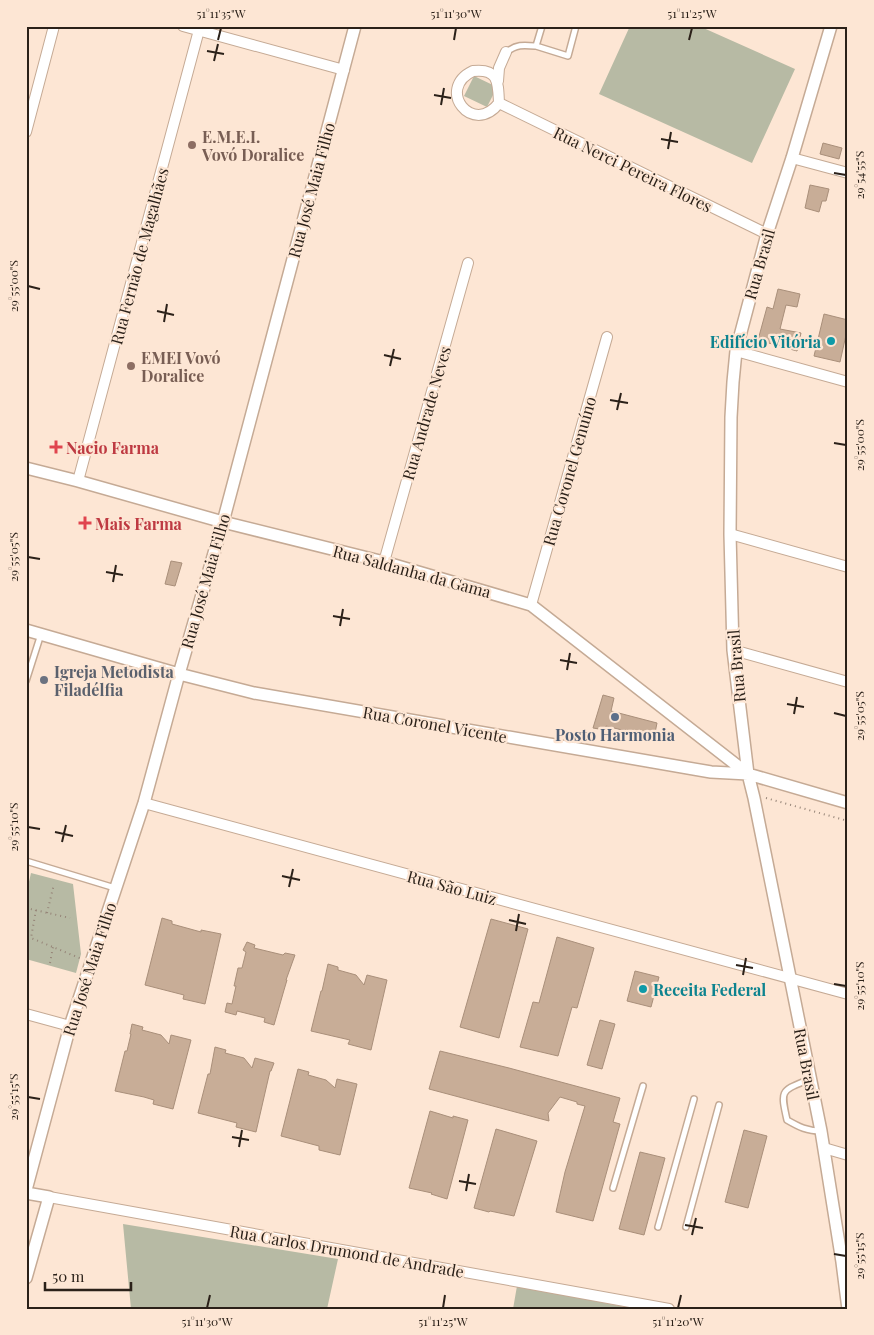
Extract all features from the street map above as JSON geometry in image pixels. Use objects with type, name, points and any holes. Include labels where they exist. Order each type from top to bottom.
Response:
[{"type":"street","points":[[26,132],[54,26]]},
{"type":"street","points":[[183,26],[344,70]]},
{"type":"street","name":"Rua José Maia Filho","points":[[26,1191],[70,1026],[144,803],[178,674],[223,522],[355,26]]},
{"type":"street","name":"Rua Brasil","points":[[831,26],[792,158],[767,234],[736,351],[732,382],[730,534],[733,650],[748,774],[821,1131],[848,1309]]},
{"type":"street","name":"Rua Fernão de Magalhães","points":[[78,481],[199,30]]},
{"type":"street","points":[[498,81],[493,75],[486,72],[473,71],[467,74],[458,85],[458,99],[461,106],[466,111],[481,115],[495,109],[499,103],[499,68],[506,52]]},
{"type":"street","name":"Rua Nerci Pereira Flores","points":[[499,103],[767,234]]},
{"type":"street","points":[[792,158],[848,173]]},
{"type":"street","name":"Rua Andrade Neves","points":[[384,562],[468,263]]},
{"type":"street","name":"Rua Coronel Genuíno","points":[[532,605],[607,337]]},
{"type":"street","points":[[736,351],[848,382]]},
{"type":"street","name":"Rua Saldanha da Gama","points":[[26,468],[223,522],[384,562],[532,605],[748,774]]},
{"type":"street","points":[[730,534],[848,567]]},
{"type":"street","name":"Rua Coronel Vicente","points":[[26,630],[178,674],[254,693],[711,772],[748,774],[848,803]]},
{"type":"street","points":[[733,650],[848,682]]},
{"type":"street","name":"Rua São Luiz","points":[[144,803],[848,994]]},
{"type":"street","points":[[26,1014],[70,1026]]},
{"type":"street","points":[[824,1148],[848,1155]]},
{"type":"street","name":"Rua Carlos Drumond de Andrade","points":[[26,1191],[49,1197],[668,1309]]},
{"type":"street","points":[[26,1278],[49,1197]]},
{"type":"lane","points":[[536,46],[542,26]]},
{"type":"lane","points":[[506,52],[513,47],[523,44],[568,56],[576,26]]},
{"type":"lane","points":[[26,681],[41,634]]},
{"type":"lane","points":[[26,861],[116,888]]},
{"type":"lane","points":[[810,1078],[790,1087],[782,1098],[787,1120],[809,1131],[821,1131]]},
{"type":"lane","points":[[613,1188],[643,1086]]},
{"type":"lane","points":[[658,1227],[694,1099]]},
{"type":"lane","points":[[686,1227],[719,1106]]},
{"type":"path","points":[[754,798],[766,798],[848,821]]},
{"type":"path","points":[[47,913],[54,884]]},
{"type":"path","points":[[26,908],[70,918]]},
{"type":"path","points":[[36,910],[31,938],[91,963]]},
{"type":"path","points":[[50,963],[53,947]]},
{"type":"green space","points":[[630,26],[699,26],[795,69],[752,163],[599,94]]},
{"type":"green space","points":[[474,76],[497,87],[487,107],[464,96]]},
{"type":"green space","points":[[31,873],[73,884],[81,954],[76,973],[26,959],[26,895]]},
{"type":"green space","points":[[123,1224],[338,1259],[327,1309],[131,1309]]},
{"type":"green space","points":[[517,1286],[636,1309],[513,1309]]},
{"type":"building","points":[[823,143],[842,148],[839,159],[820,154]]},
{"type":"building","points":[[810,185],[829,189],[826,201],[822,201],[819,212],[805,208]]},
{"type":"building","points":[[778,289],[800,294],[797,307],[786,305],[780,329],[801,333],[797,351],[758,340],[767,307],[773,309]]},
{"type":"building","name":"Edifício Vitória","points":[[824,314],[848,320],[840,362],[814,356]]},
{"type":"building","points":[[171,561],[182,563],[175,586],[165,584]]},
{"type":"building","name":"Posto Harmonia","points":[[603,695],[614,698],[611,711],[657,723],[654,738],[606,726],[605,730],[593,728]]},
{"type":"building","points":[[162,918],[172,921],[172,924],[201,932],[201,930],[221,934],[205,1004],[183,999],[184,995],[145,985]]},
{"type":"building","points":[[491,919],[528,929],[499,1038],[460,1027]]},
{"type":"building","points":[[557,937],[594,948],[577,1008],[572,1007],[558,1056],[520,1047],[533,1002],[539,1003]]},
{"type":"building","points":[[247,942],[255,945],[254,948],[283,955],[285,953],[295,955],[274,1025],[264,1022],[265,1018],[237,1011],[236,1015],[225,1012],[227,1003],[232,1004],[238,968],[242,968],[246,952],[243,950]]},
{"type":"building","points":[[328,964],[338,967],[338,970],[356,975],[364,985],[367,975],[387,980],[371,1050],[348,1044],[350,1040],[311,1031]]},
{"type":"building","name":"Receita Federal","points":[[635,971],[659,977],[651,1007],[627,1001]]},
{"type":"building","points":[[600,1020],[615,1024],[602,1069],[587,1065]]},
{"type":"building","points":[[132,1024],[143,1027],[142,1030],[161,1035],[169,1044],[171,1035],[191,1040],[173,1109],[153,1104],[154,1100],[115,1091],[125,1051],[127,1051]]},
{"type":"building","points":[[215,1047],[226,1050],[225,1053],[244,1058],[252,1068],[255,1058],[274,1063],[270,1071],[256,1132],[236,1127],[237,1123],[198,1113],[208,1074],[210,1074]]},
{"type":"building","points":[[440,1051],[620,1098],[613,1122],[620,1124],[593,1221],[556,1212],[565,1172],[585,1106],[560,1097],[548,1113],[549,1121],[429,1089]]},
{"type":"building","points":[[298,1069],[309,1072],[308,1075],[326,1080],[335,1088],[337,1079],[357,1084],[340,1155],[319,1150],[319,1146],[281,1136]]},
{"type":"building","points":[[430,1111],[453,1118],[453,1116],[468,1120],[447,1199],[432,1193],[409,1188]]},
{"type":"building","points":[[496,1129],[537,1141],[514,1216],[474,1208]]},
{"type":"building","points":[[744,1130],[767,1136],[748,1208],[725,1202]]},
{"type":"building","points":[[640,1152],[665,1158],[644,1235],[619,1229]]},
{"type":"place","name":"E.M.E.I. Vovó Doralice","points":[[192,145]]},
{"type":"place","name":"Edifício Vitória","points":[[831,341]]},
{"type":"place","name":"EMEI Vovó Doralice","points":[[131,366]]},
{"type":"place","name":"Nacio Farma","points":[[56,447]]},
{"type":"place","name":"Mais Farma","points":[[85,523]]},
{"type":"place","name":"Igreja Metodista Filadélfia","points":[[44,680]]},
{"type":"place","name":"Posto Harmonia","points":[[615,717]]},
{"type":"place","name":"Receita Federal","points":[[643,989]]}]
